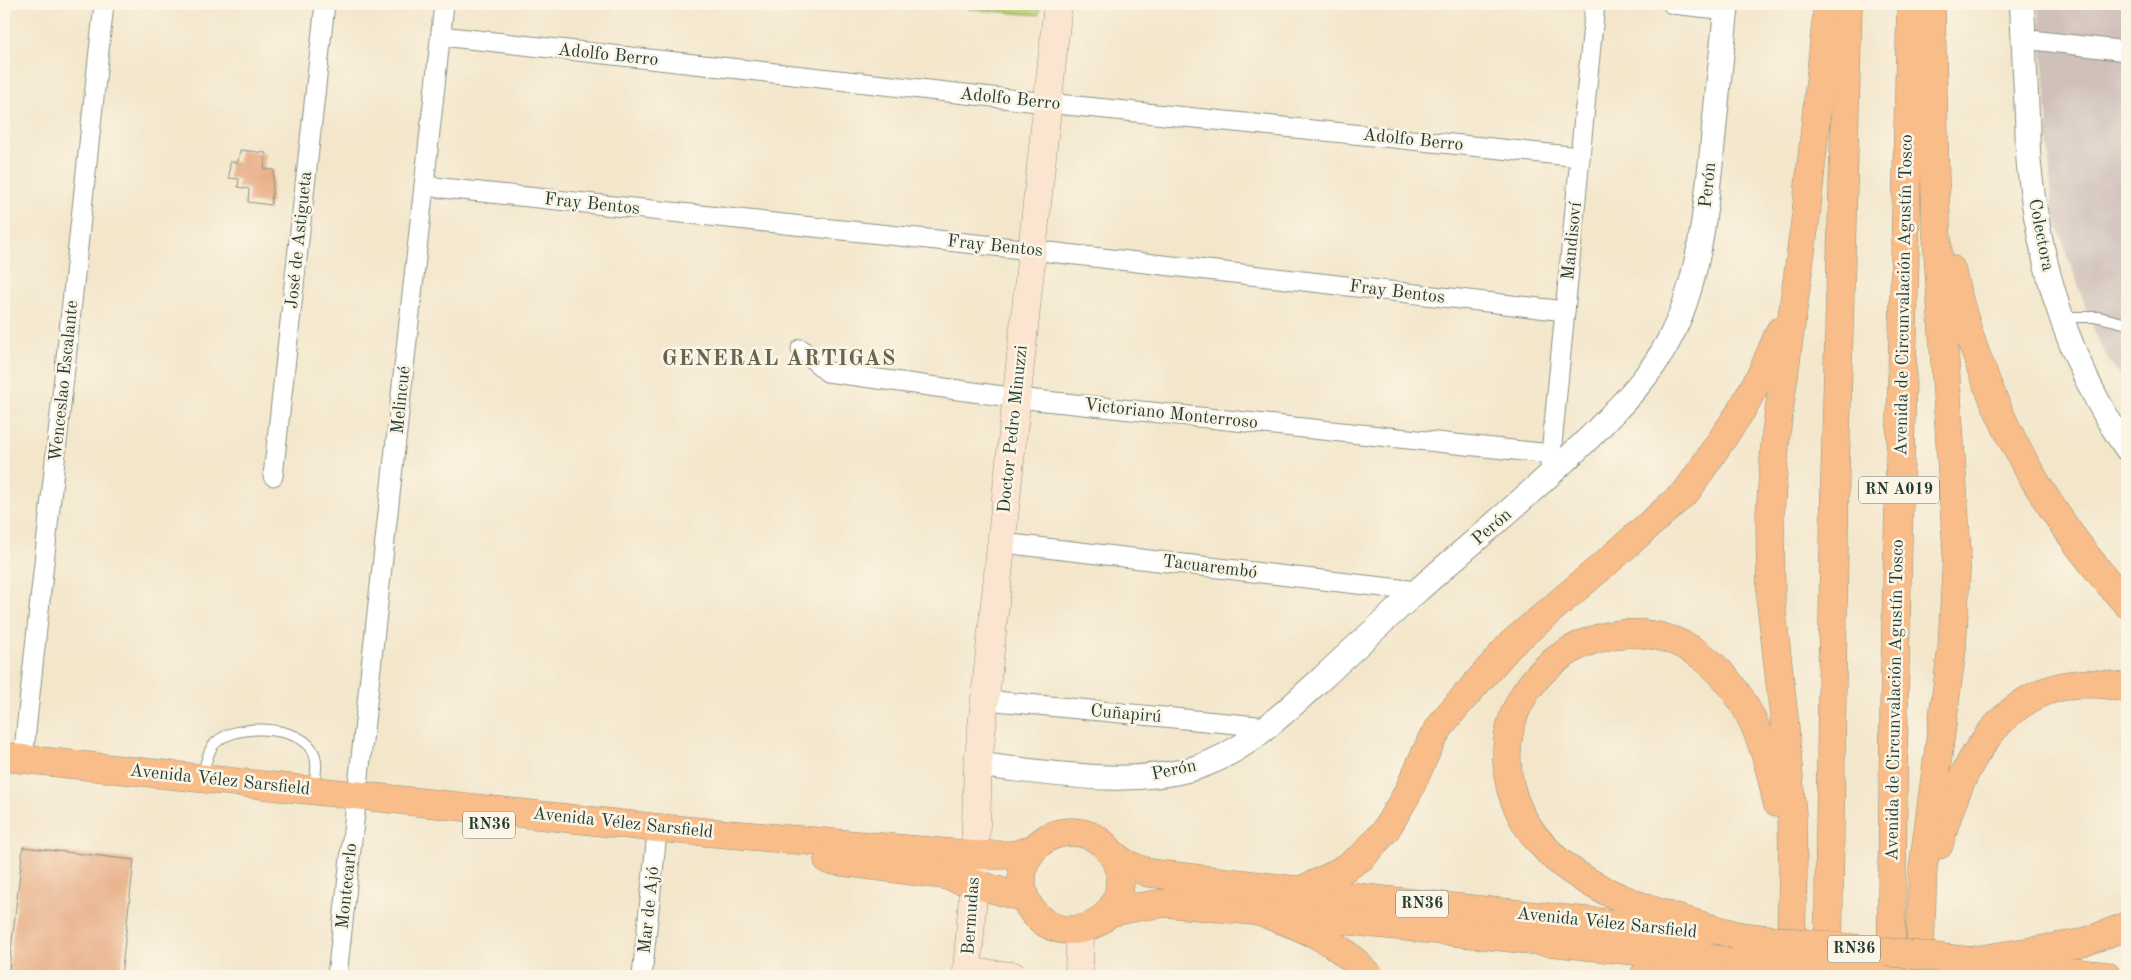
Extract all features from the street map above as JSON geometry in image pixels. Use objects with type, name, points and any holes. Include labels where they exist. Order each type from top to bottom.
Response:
[{"type":"main road","name":"Doctor Pedro Minuzzi","points":[[974,855],[978,764],[1058,4]]},
{"type":"main road","points":[[1789,966],[1792,814],[1786,736],[1771,604],[1769,550],[1771,485],[1776,433],[1806,215],[1828,4]]},
{"type":"main road","name":"RN A019","points":[[1828,976],[1835,483],[1848,4]]},
{"type":"main road","name":"Avenida de Circunvalación Agustín Tosco","points":[[1891,976],[1894,707],[1911,4]]},
{"type":"main road","points":[[1919,972],[1923,869],[1952,649],[1956,552],[1950,428],[1939,283],[1931,4]]},
{"type":"main road","points":[[1935,181],[1958,300],[1980,369],[1996,407],[2023,460],[2054,512],[2078,547],[2127,604]]},
{"type":"main road","points":[[1300,891],[1332,876],[1362,856],[1385,831],[1407,794],[1432,739],[1446,718],[1511,644],[1687,491],[1741,411],[1759,379],[1779,334],[1796,284]]},
{"type":"main road","points":[[1738,949],[1589,881],[1555,858],[1530,830],[1519,812],[1507,775],[1508,734],[1514,714],[1532,682],[1547,666],[1565,653],[1585,643],[1606,636],[1630,634],[1654,636],[1677,642],[1698,653],[1718,670],[1734,691],[1757,731],[1772,775],[1784,854],[1789,966]]},
{"type":"main road","points":[[1919,972],[1932,874],[1944,825],[1965,775],[1987,737],[2011,711],[2025,701],[2054,688],[2087,683],[2105,684],[2127,689]]},
{"type":"main road","name":"Avenida Vélez Sarsfield","points":[[10,763],[201,778],[313,791],[357,803],[974,855],[1014,856],[1033,849]]},
{"type":"main road","name":"Avenida Vélez Sarsfield","points":[[10,763],[357,803],[656,843],[839,860],[944,875],[974,882],[1024,898]]},
{"type":"main road","name":"RN36","points":[[1033,849],[1054,835],[1067,832],[1080,833],[1092,837],[1103,844],[1111,854],[1117,865],[1120,878],[1115,903],[1098,922],[1080,930]]},
{"type":"main road","points":[[1033,849],[1026,860],[1022,872],[1024,898],[1034,914],[1049,926],[1062,930],[1080,930],[1079,976]]},
{"type":"main road","name":"Avenida Vélez Sarsfield","points":[[1111,854],[1126,864],[1149,873],[1738,949],[1875,976]]},
{"type":"main road","name":"Bermudas","points":[[967,974],[974,882],[974,855]]},
{"type":"main road","name":"Avenida Vélez Sarsfield","points":[[1108,913],[1166,904],[1738,949],[1970,961],[2107,976]]},
{"type":"main road","points":[[1255,911],[1292,923],[1329,940],[1360,966],[1368,976]]},
{"type":"main road","points":[[1970,961],[2082,943],[2127,926]]},
{"type":"main road","points":[[1644,976],[1738,949]]},
{"type":"main road","points":[[967,974],[1012,976]]},
{"type":"street","name":"Wenceslao Escalante","points":[[10,763],[104,4]]},
{"type":"street","name":"José de Astigueta","points":[[273,476],[325,4]]},
{"type":"street","name":"Melincué","points":[[357,803],[444,4]]},
{"type":"street","name":"Mandisoví","points":[[1549,477],[1596,4]]},
{"type":"street","points":[[1672,4],[1727,7]]},
{"type":"street","name":"Colectora","points":[[2022,4],[2029,172],[2037,224],[2048,275],[2061,318],[2083,371],[2127,449]]},
{"type":"street","name":"Perón","points":[[978,764],[1089,776],[1152,776],[1196,767],[1213,761],[1238,748],[1268,727],[1418,591],[1549,477],[1625,401],[1648,374],[1669,341],[1688,295],[1697,261],[1705,214],[1727,7]]},
{"type":"street","name":"Adolfo Berro","points":[[441,36],[1048,103],[1580,157]]},
{"type":"street","points":[[2024,39],[2127,50]]},
{"type":"street","name":"Fray Bentos","points":[[424,186],[1032,250],[1565,311]]},
{"type":"street","name":"Victoriano Monterroso","points":[[801,349],[827,372],[1016,398],[1551,454]]},
{"type":"street","name":"Tacuarembó","points":[[1002,543],[1418,591]]},
{"type":"street","name":"Cuñapirú","points":[[985,700],[1268,727]]},
{"type":"street","name":"Montecarlo","points":[[337,976],[357,803]]},
{"type":"street","name":"Mar de Ajó","points":[[642,976],[656,843]]},
{"type":"lane","points":[[2061,318],[2099,317],[2127,324]]},
{"type":"lane","points":[[201,778],[213,746],[231,732],[258,729],[295,735],[311,748],[317,765],[313,791]]},
{"type":"shaded area","points":[[2038,4],[2127,4],[2127,388],[2098,342],[2052,211],[2045,79]]},
{"type":"green space","points":[[968,4],[1040,4],[1039,15],[968,9]]},
{"type":"building","points":[[240,150],[266,153],[264,169],[274,170],[271,205],[248,202],[249,189],[238,187],[239,179],[229,178],[230,162],[238,162]]},
{"type":"building","points":[[23,847],[134,860],[121,976],[8,976]]},
{"type":"district","name":"GENERAL ARTIGAS","points":[[779,359]]}]
